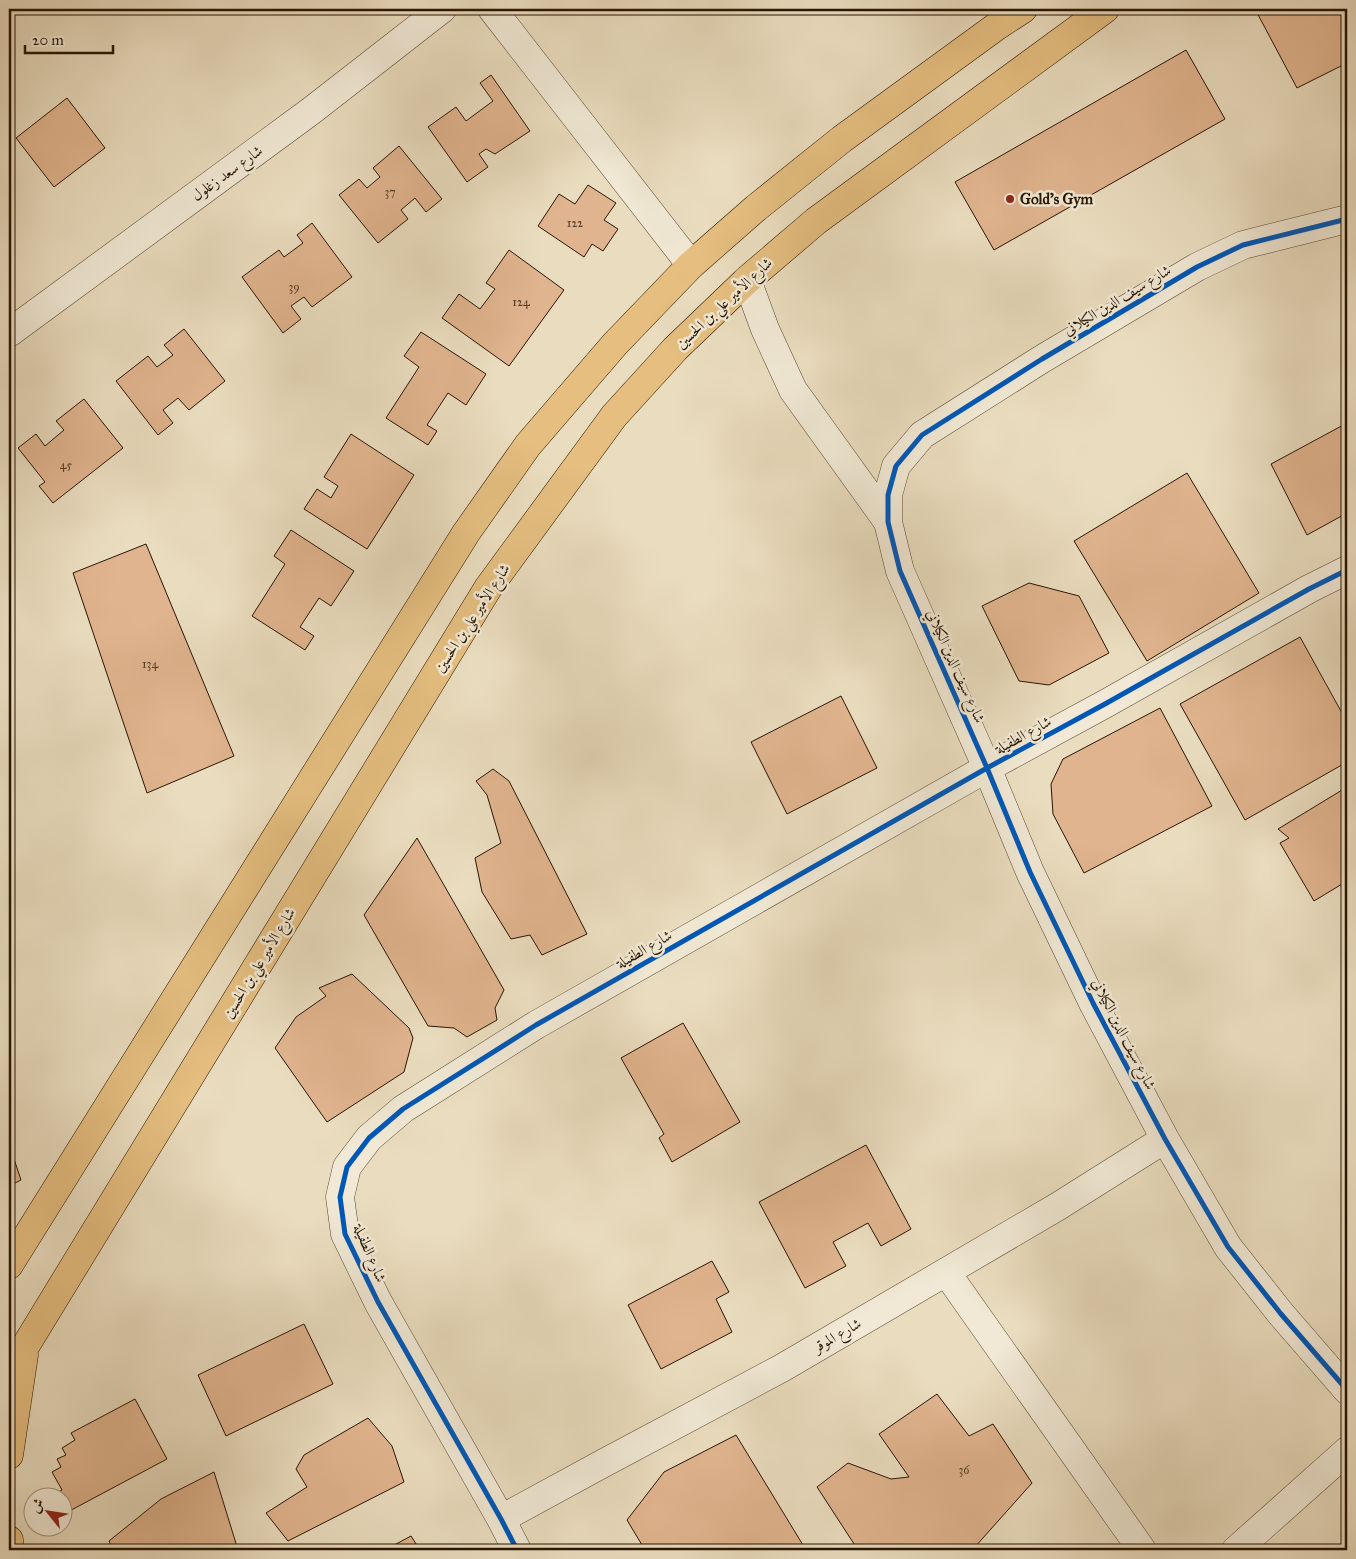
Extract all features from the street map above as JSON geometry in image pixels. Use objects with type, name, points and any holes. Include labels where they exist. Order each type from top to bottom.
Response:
[{"type":"main road","points":[[9,1265],[466,534],[528,445],[615,344],[691,265],[756,208],[842,139],[1022,9]]},
{"type":"main road","name":"شارع الأمير علي بن الحسين","points":[[9,1375],[488,588],[614,416],[675,349],[747,280],[816,220],[1105,9]]},
{"type":"main road","points":[[9,1455],[26,1345]]},
{"type":"main road","points":[[9,1540],[10,1550]]},
{"type":"street","name":"شارع سعد زغلول","points":[[9,334],[310,111],[442,9]]},
{"type":"street","points":[[492,9],[691,265]]},
{"type":"street","name":"شارع سيف الدين الكيلاني","points":[[1347,219],[1243,245],[1197,267],[1042,360],[922,435],[896,466],[888,495],[888,522],[900,571],[987,768],[1030,872],[1093,1003],[1165,1139],[1228,1247],[1281,1314],[1347,1390]]},
{"type":"street","points":[[747,280],[765,329],[793,390],[888,522]]},
{"type":"street","name":"شارع الطفيلة","points":[[517,1550],[378,1302],[345,1234],[340,1197],[347,1167],[369,1138],[403,1109],[536,1025],[987,768],[1309,589],[1347,570]]},
{"type":"street","name":"شارع الموقر","points":[[501,1519],[782,1368],[1058,1207],[1165,1139]]},
{"type":"street","points":[[946,1272],[1142,1550]]},
{"type":"street","points":[[1236,1550],[1347,1450]]},
{"type":"building","points":[[1255,9],[1347,9],[1347,63],[1297,88]]},
{"type":"building","points":[[1186,50],[1225,119],[994,250],[955,182]]},
{"type":"building","points":[[491,75],[530,131],[495,154],[486,149],[479,154],[488,167],[467,182],[428,127],[456,107],[466,121],[493,101],[480,83]]},
{"type":"building","points":[[67,98],[105,148],[54,187],[16,138]]},
{"type":"building","points":[[399,146],[442,199],[426,212],[415,198],[401,210],[408,219],[378,243],[339,195],[359,179],[367,188],[380,177],[373,168]]},
{"type":"building","points":[[588,185],[616,203],[604,220],[618,229],[603,251],[592,244],[584,257],[538,226],[559,194],[575,204]]},
{"type":"building","points":[[312,223],[352,277],[312,307],[304,297],[291,306],[301,319],[283,333],[242,277],[279,250],[284,257],[303,243],[297,235]]},
{"type":"building","points":[[509,250],[564,290],[509,366],[442,318],[459,294],[480,309],[495,289],[486,283]]},
{"type":"building","points":[[184,329],[225,381],[189,410],[178,398],[163,410],[173,423],[158,435],[116,381],[148,356],[157,367],[173,355],[164,345]]},
{"type":"building","points":[[421,332],[486,374],[466,405],[448,393],[427,425],[437,431],[428,445],[386,418],[419,367],[404,356]]},
{"type":"building","points":[[84,399],[123,448],[53,503],[39,486],[45,482],[18,448],[36,434],[45,446],[64,430],[56,421]]},
{"type":"building","points":[[1347,423],[1347,513],[1307,535],[1271,464]]},
{"type":"building","points":[[351,434],[414,475],[367,549],[304,509],[317,489],[331,498],[338,486],[324,477]]},
{"type":"building","points":[[1187,473],[1259,593],[1147,661],[1074,541]]},
{"type":"building","points":[[291,530],[354,571],[331,606],[319,598],[300,627],[314,636],[305,650],[252,616],[285,564],[274,556]]},
{"type":"building","points":[[146,544],[234,756],[147,793],[73,573]]},
{"type":"building","points":[[1029,583],[1079,596],[1109,653],[1049,685],[1019,681],[982,606]]},
{"type":"building","points":[[1300,637],[1347,722],[1347,762],[1245,820],[1180,704]]},
{"type":"building","points":[[841,696],[877,768],[787,814],[751,742]]},
{"type":"building","points":[[1160,708],[1212,806],[1084,873],[1053,814],[1051,784],[1063,759]]},
{"type":"building","points":[[493,769],[509,781],[587,934],[542,955],[530,935],[511,939],[482,892],[475,858],[501,843],[487,795],[476,781]]},
{"type":"building","points":[[1347,787],[1347,881],[1314,901],[1280,843],[1289,838],[1278,829]]},
{"type":"building","points":[[417,838],[504,990],[495,1008],[497,1020],[467,1037],[454,1028],[428,1026],[364,915]]},
{"type":"building","points":[[352,974],[409,1028],[413,1038],[404,1072],[327,1122],[275,1048],[296,1017],[326,996],[319,988]]},
{"type":"building","points":[[683,1023],[740,1122],[672,1162],[659,1138],[664,1134],[621,1058]]},
{"type":"building","points":[[9,1144],[21,1180],[9,1186]]},
{"type":"building","points":[[866,1145],[911,1229],[881,1246],[868,1223],[833,1242],[846,1266],[805,1288],[759,1202]]},
{"type":"building","points":[[712,1261],[729,1292],[716,1299],[732,1332],[661,1369],[628,1305]]},
{"type":"building","points":[[304,1324],[333,1384],[226,1436],[198,1375]]},
{"type":"building","points":[[937,1394],[969,1436],[993,1424],[1032,1483],[974,1548],[963,1550],[858,1550],[817,1487],[848,1463],[891,1479],[909,1477],[879,1434]]},
{"type":"building","points":[[135,1399],[167,1459],[72,1510],[72,1486],[60,1486],[52,1472],[61,1467],[57,1459],[66,1455],[62,1448],[75,1440],[71,1433]]},
{"type":"building","points":[[368,1418],[392,1446],[404,1482],[288,1541],[266,1513],[307,1487],[296,1469],[304,1455]]},
{"type":"building","points":[[736,1435],[806,1550],[645,1550],[627,1520],[664,1472]]},
{"type":"building","points":[[214,1472],[238,1550],[113,1550],[109,1541],[161,1499]]},
{"type":"building","points":[[411,1536],[420,1550],[385,1550]]},
{"type":"cycle path","points":[[1347,219],[1243,245],[1197,267],[1042,359],[922,435],[896,466],[888,495],[888,522],[900,571],[987,768],[1030,872],[1093,1003],[1165,1139],[1228,1247],[1281,1314],[1347,1390]]},
{"type":"cycle path","points":[[517,1550],[378,1302],[345,1234],[340,1197],[347,1167],[369,1138],[403,1109],[536,1025],[987,768],[1309,589],[1347,570]]},
{"type":"place","name":"Gold's Gym","points":[[1010,199]]}]
